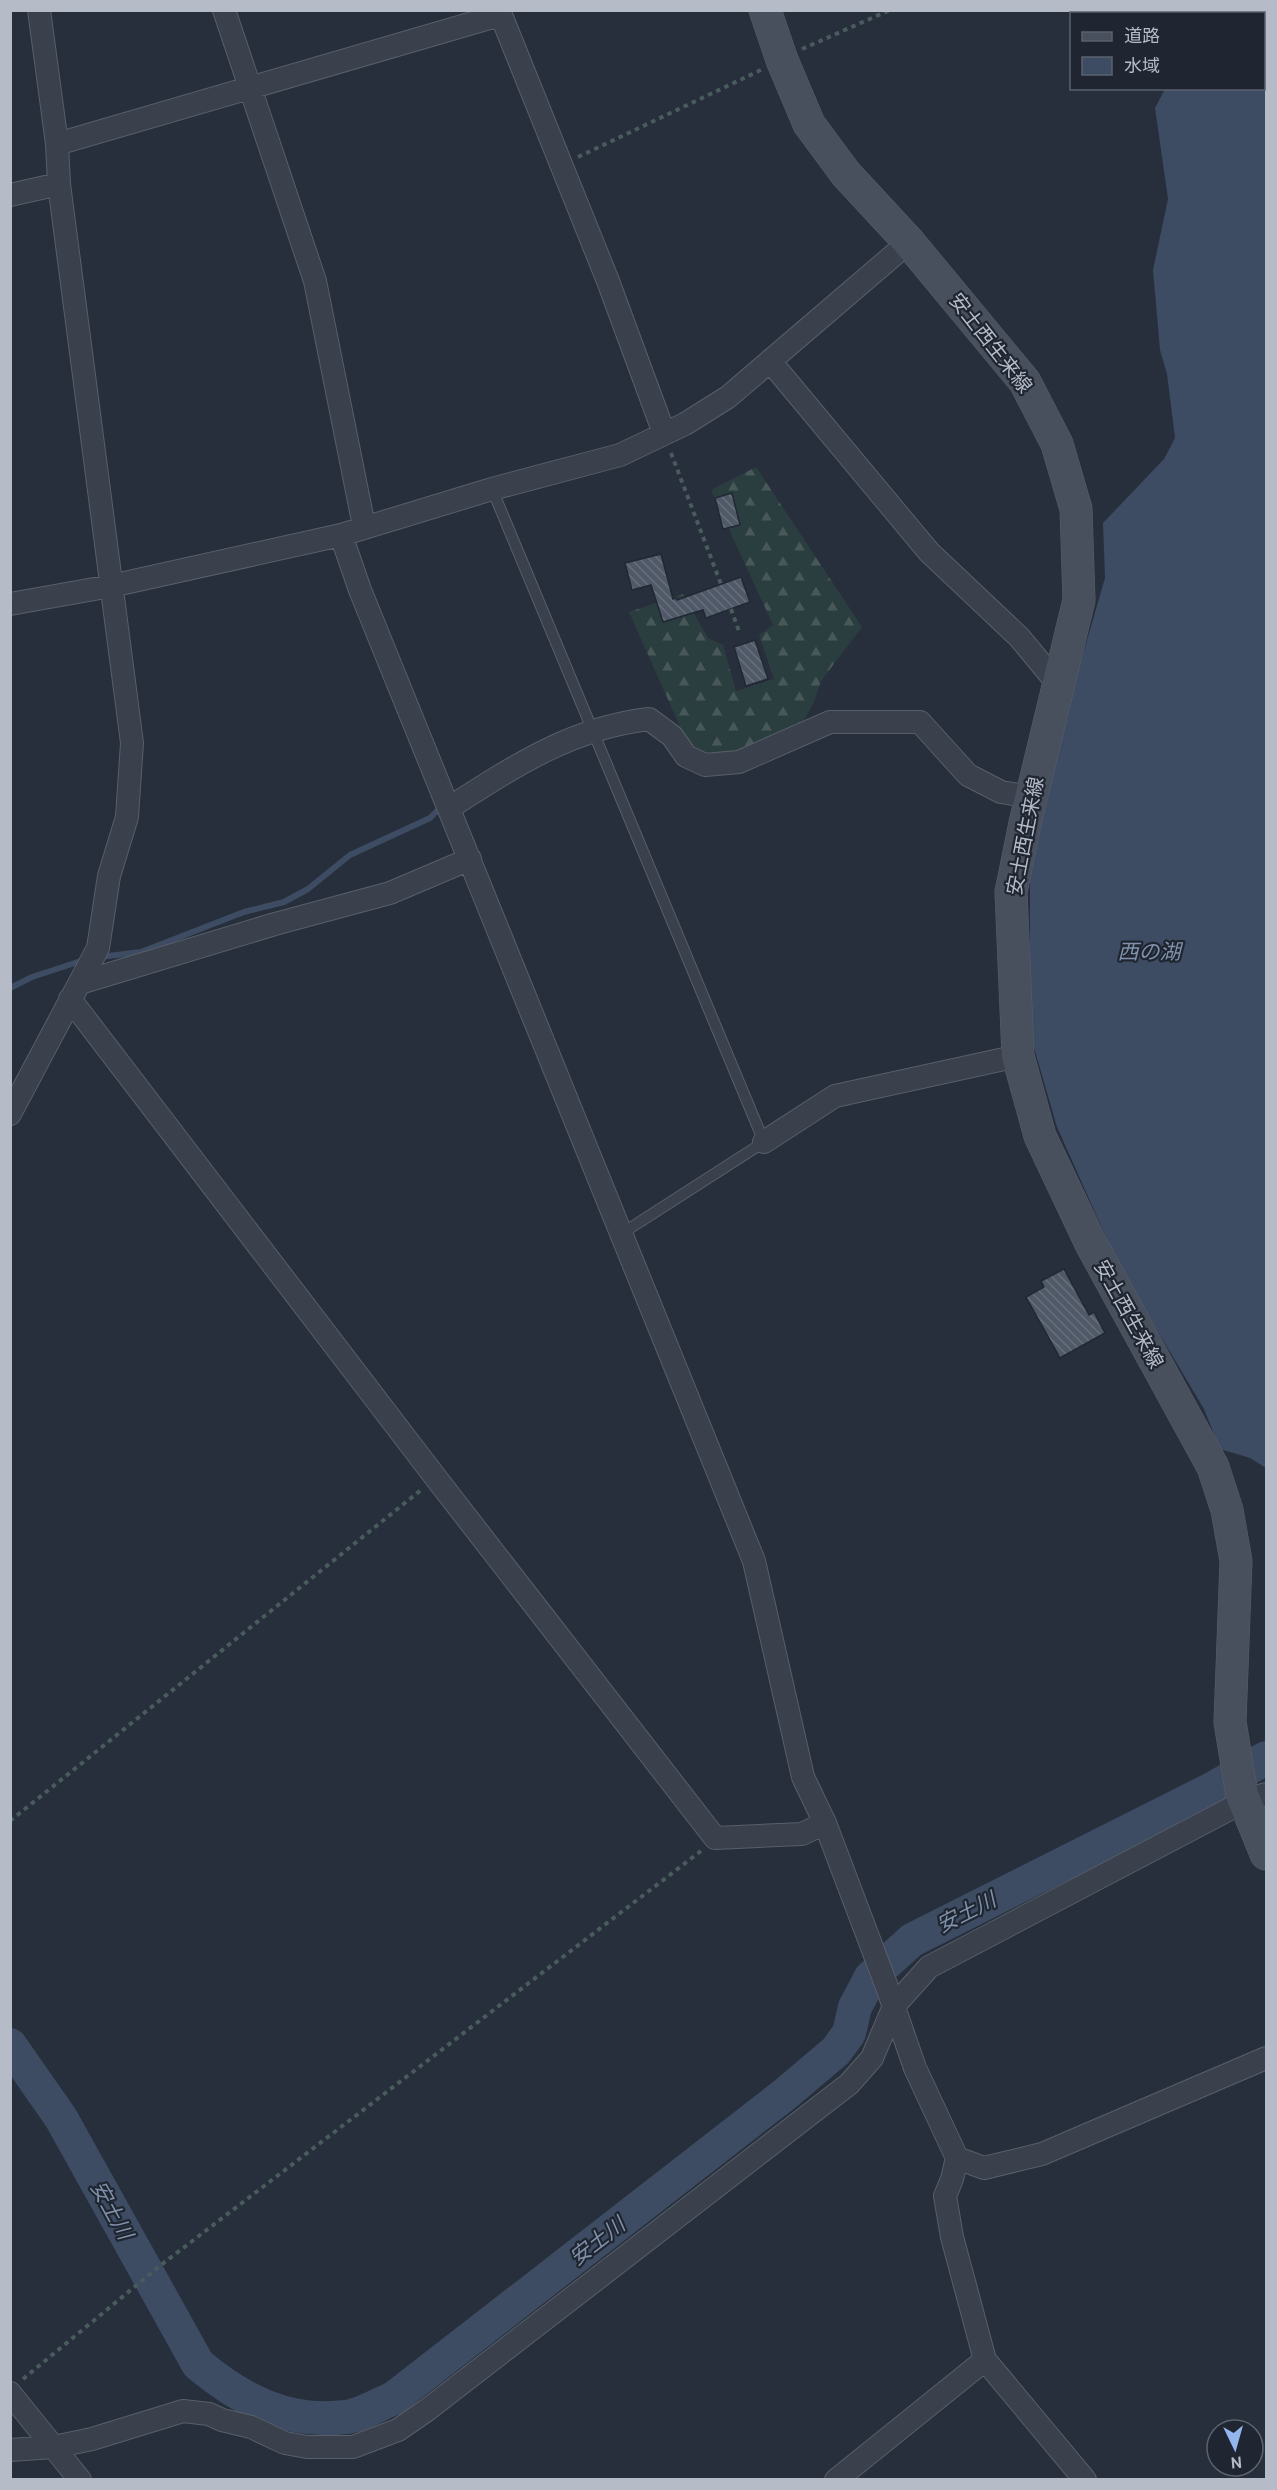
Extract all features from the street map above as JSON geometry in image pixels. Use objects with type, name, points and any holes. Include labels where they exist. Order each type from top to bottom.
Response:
[{"type":"main road","name":"安土西生来線","points":[[765,10],[782,60],[809,124],[846,174],[909,242],[1025,382],[1057,444],[1076,509],[1079,600],[1031,797],[1011,892],[1018,1056],[1040,1136],[1091,1244],[1213,1467],[1227,1510],[1236,1561],[1230,1722],[1234,1750],[1251,1797],[1266,1854]]},
{"type":"street","points":[[10,1114],[98,948],[109,876],[127,817],[132,743],[59,184],[57,144],[39,10]]},
{"type":"street","points":[[224,10],[315,281],[364,526]]},
{"type":"street","points":[[57,144],[500,13],[608,281],[664,433]]},
{"type":"street","points":[[10,195],[59,184]]},
{"type":"street","points":[[10,604],[111,586],[341,535],[364,526],[620,454],[685,424],[728,397],[909,242]]},
{"type":"street","points":[[770,361],[929,552],[1019,637],[1058,684]]},
{"type":"street","points":[[341,535],[360,590],[754,1561],[804,1777],[825,1823],[915,2068],[957,2158],[945,2196],[952,2237],[985,2360],[1085,2480]]},
{"type":"street","points":[[449,808],[517,764],[559,742],[621,723],[648,719],[672,735],[686,756],[705,765],[739,762],[830,722],[920,722],[968,775],[1001,792],[1031,797]]},
{"type":"street","points":[[78,984],[275,924],[390,894],[470,859]]},
{"type":"street","points":[[78,984],[436,1478],[715,1838],[802,1834],[825,1823]]},
{"type":"street","points":[[764,1142],[835,1096],[1018,1056]]},
{"type":"street","points":[[10,2450],[54,2447],[92,2439],[183,2411],[209,2414],[251,2427],[285,2443],[307,2447],[353,2447],[398,2430],[849,2084],[872,2058],[890,1996],[929,1967],[1251,1797]]},
{"type":"street","points":[[957,2158],[984,2168],[1042,2154],[1266,2058]]},
{"type":"street","points":[[836,2480],[985,2360]]},
{"type":"street","points":[[15,2387],[54,2447],[80,2480]]},
{"type":"lane","points":[[492,489],[764,1142],[621,1234]]},
{"type":"path","points":[[561,165],[782,60],[816,41],[890,10]]},
{"type":"path","points":[[664,433],[721,584]]},
{"type":"path","points":[[731,609],[740,634]]},
{"type":"path","points":[[10,1821],[436,1478]]},
{"type":"path","points":[[15,2387],[161,2265],[715,1838]]},
{"type":"green space","points":[[756,467],[862,627],[821,681],[814,702],[798,731],[741,756],[709,759],[686,740],[629,612],[683,594],[708,638],[723,645],[736,691],[774,679],[759,635],[773,625],[711,490]]},
{"type":"water","name":"西の湖","points":[[1266,11],[1266,1468],[1250,1458],[1220,1449],[1204,1409],[1119,1266],[1057,1127],[1030,1034],[1030,869],[1056,747],[1105,578],[1103,523],[1164,459],[1175,438],[1167,374],[1160,350],[1153,270],[1168,199],[1155,108],[1164,90],[1265,90],[1265,12],[1238,12]]},
{"type":"building","points":[[732,493],[740,525],[723,529],[715,498]]},
{"type":"building","points":[[661,554],[673,599],[677,600],[741,577],[750,602],[706,618],[703,610],[663,622],[651,585],[632,590],[625,563]]},
{"type":"building","points":[[755,640],[768,679],[746,686],[734,647]]},
{"type":"building","points":[[1064,1269],[1089,1315],[1094,1312],[1105,1333],[1060,1358],[1026,1297],[1044,1287],[1041,1281]]},
{"type":"waterway","points":[[100,957],[141,952],[244,912],[284,902],[308,889],[350,855],[430,818],[442,806]]},
{"type":"waterway","points":[[10,988],[32,977],[84,960]]},
{"type":"waterway","name":"安土川","points":[[10,2045],[61,2118],[198,2364],[232,2389],[267,2407],[305,2417],[352,2416],[394,2398],[784,2095],[836,2051],[849,2033],[855,2007],[871,1977],[912,1940],[1212,1789],[1266,1758]]}]
